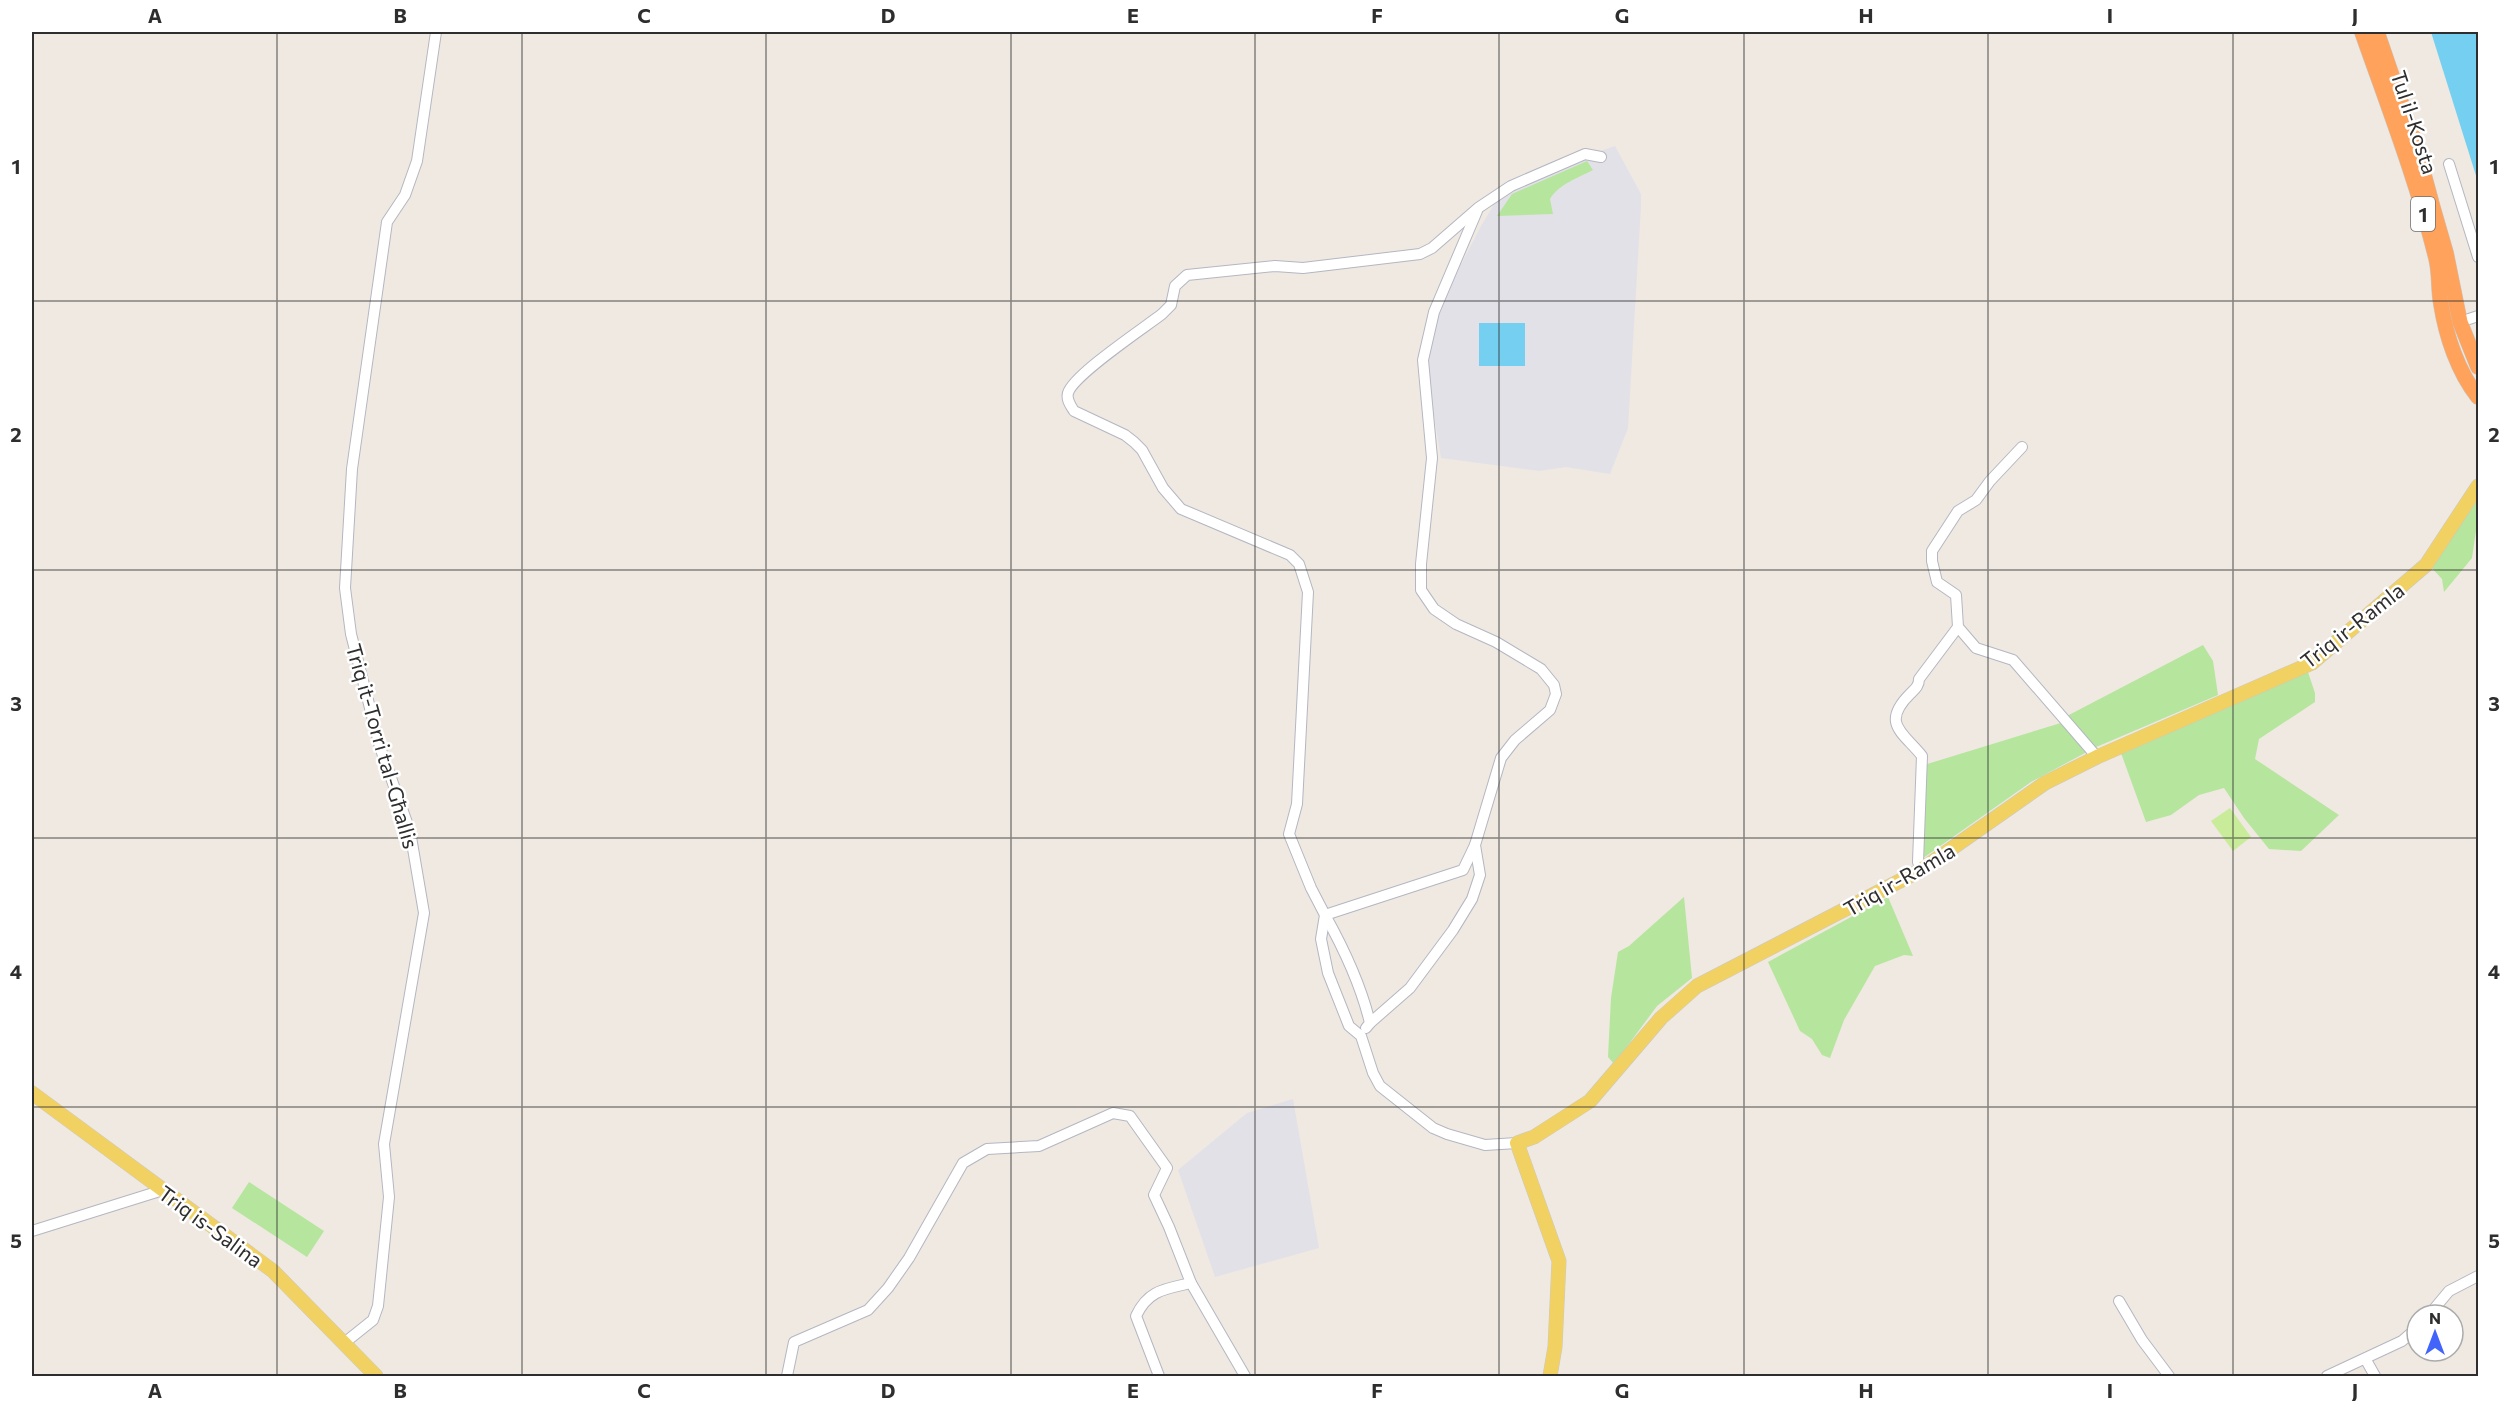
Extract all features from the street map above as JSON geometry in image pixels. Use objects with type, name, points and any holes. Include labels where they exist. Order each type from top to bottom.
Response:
[{"type":"highway","name":"Tul il-Kosta","points":[[2362,32],[2388,99],[2437,260],[2441,304],[2449,337],[2456,358],[2478,397]]},
{"type":"highway","name":"Tul il-Kosta","points":[[2377,32],[2446,253],[2460,322],[2478,367]]},
{"type":"main road","name":"Triq ir-Ramla","points":[[1517,1143],[1534,1137],[1590,1101],[1661,1018],[1697,986],[1922,870],[2045,783],[2312,663],[2426,565],[2478,486]]},
{"type":"main road","name":"Triq is-Salina","points":[[32,1093],[273,1271],[376,1377]]},
{"type":"main road","points":[[1517,1143],[1559,1261],[1555,1347],[1550,1377]]},
{"type":"street","name":"Triq it-Torri tal-Għallis","points":[[343,1344],[373,1320],[378,1306],[389,1197],[384,1144],[424,913],[410,831],[380,747],[351,634],[345,588],[352,469],[387,222],[405,195],[417,161],[436,32]]},
{"type":"street","points":[[1370,1023],[1346,953],[1311,888],[1289,834],[1296,804],[1308,592],[1299,564],[1290,555],[1181,509],[1163,488],[1142,450],[1125,435],[1074,411],[1069,404],[1068,393],[1073,384],[1091,368],[1162,314],[1171,305],[1175,286],[1187,275],[1275,266],[1303,268],[1420,254],[1432,248],[1478,208],[1511,186],[1585,154],[1601,157]]},
{"type":"street","points":[[2449,164],[2478,257]]},
{"type":"street","points":[[1325,915],[1462,870],[1475,845],[1502,758],[1515,740],[1550,710],[1556,694],[1554,685],[1542,669],[1496,642],[1449,619],[1434,609],[1421,590],[1421,564],[1432,459],[1423,360],[1434,312],[1478,208]]},
{"type":"street","points":[[2460,322],[2478,316]]},
{"type":"street","points":[[2022,447],[1990,481],[1976,500],[1958,511],[1932,550],[1937,582],[1956,595],[1958,627],[1976,648],[2013,660],[2097,758]]},
{"type":"street","points":[[1922,870],[1918,862],[1922,756],[1904,738],[1896,726],[1895,716],[1902,702],[1919,685],[1919,679],[1958,627]]},
{"type":"street","points":[[1361,1036],[1370,1023],[1410,988],[1453,930],[1472,898],[1480,875],[1475,845]]},
{"type":"street","points":[[1325,915],[1321,939],[1328,972],[1349,1026],[1361,1036],[1373,1073],[1380,1086],[1433,1128],[1447,1134],[1485,1145],[1517,1143]]},
{"type":"street","points":[[787,1377],[794,1342],[868,1310],[888,1288],[909,1258],[963,1163],[987,1149],[1039,1146],[1113,1113],[1130,1116],[1167,1168],[1154,1195],[1191,1282],[1245,1377]]},
{"type":"street","points":[[32,1231],[163,1190]]},
{"type":"street","points":[[2439,1303],[2449,1291],[2478,1275]]},
{"type":"street","points":[[1159,1377],[1136,1316],[1143,1301],[1164,1289],[1191,1282]]},
{"type":"street","points":[[2119,1301],[2142,1340],[2169,1377]]},
{"type":"street","points":[[2327,1377],[2366,1360],[2405,1338]]},
{"type":"street","points":[[2366,1360],[2375,1377]]},
{"type":"shaded area","points":[[1615,146],[1641,194],[1641,206],[1628,428],[1610,474],[1566,467],[1539,471],[1441,458],[1426,368],[1441,303],[1481,226],[1495,203],[1517,187],[1583,157]]},
{"type":"shaded area","points":[[1293,1099],[1319,1248],[1215,1277],[1178,1170],[1247,1113]]},
{"type":"green space","points":[[1587,161],[1593,170],[1564,185],[1550,199],[1553,214],[1497,216],[1512,194]]},
{"type":"green space","points":[[2478,499],[2478,517],[2472,558],[2444,592],[2442,579],[2431,567]]},
{"type":"green space","points":[[2203,645],[2213,661],[2218,695],[2094,748],[2067,716]]},
{"type":"green space","points":[[2308,672],[2315,693],[2315,702],[2259,739],[2255,759],[2339,815],[2301,851],[2269,849],[2224,788],[2199,795],[2171,815],[2146,822],[2121,753]]},
{"type":"green space","points":[[2064,722],[2085,747],[2085,753],[2031,782],[1919,861],[1924,765]]},
{"type":"green space","points":[[2230,808],[2251,837],[2233,851],[2211,821]]},
{"type":"green space","points":[[1684,897],[1692,978],[1657,1006],[1614,1064],[1608,1057],[1611,998],[1618,952],[1629,946]]},
{"type":"green space","points":[[1888,897],[1913,956],[1904,955],[1875,966],[1844,1020],[1830,1058],[1822,1055],[1812,1039],[1800,1031],[1768,962]]},
{"type":"green space","points":[[249,1182],[324,1231],[307,1257],[232,1208]]},
{"type":"water","points":[[2431,32],[2478,32],[2478,182]]},
{"type":"water","points":[[1479,323],[1525,323],[1525,366],[1479,366]]}]
